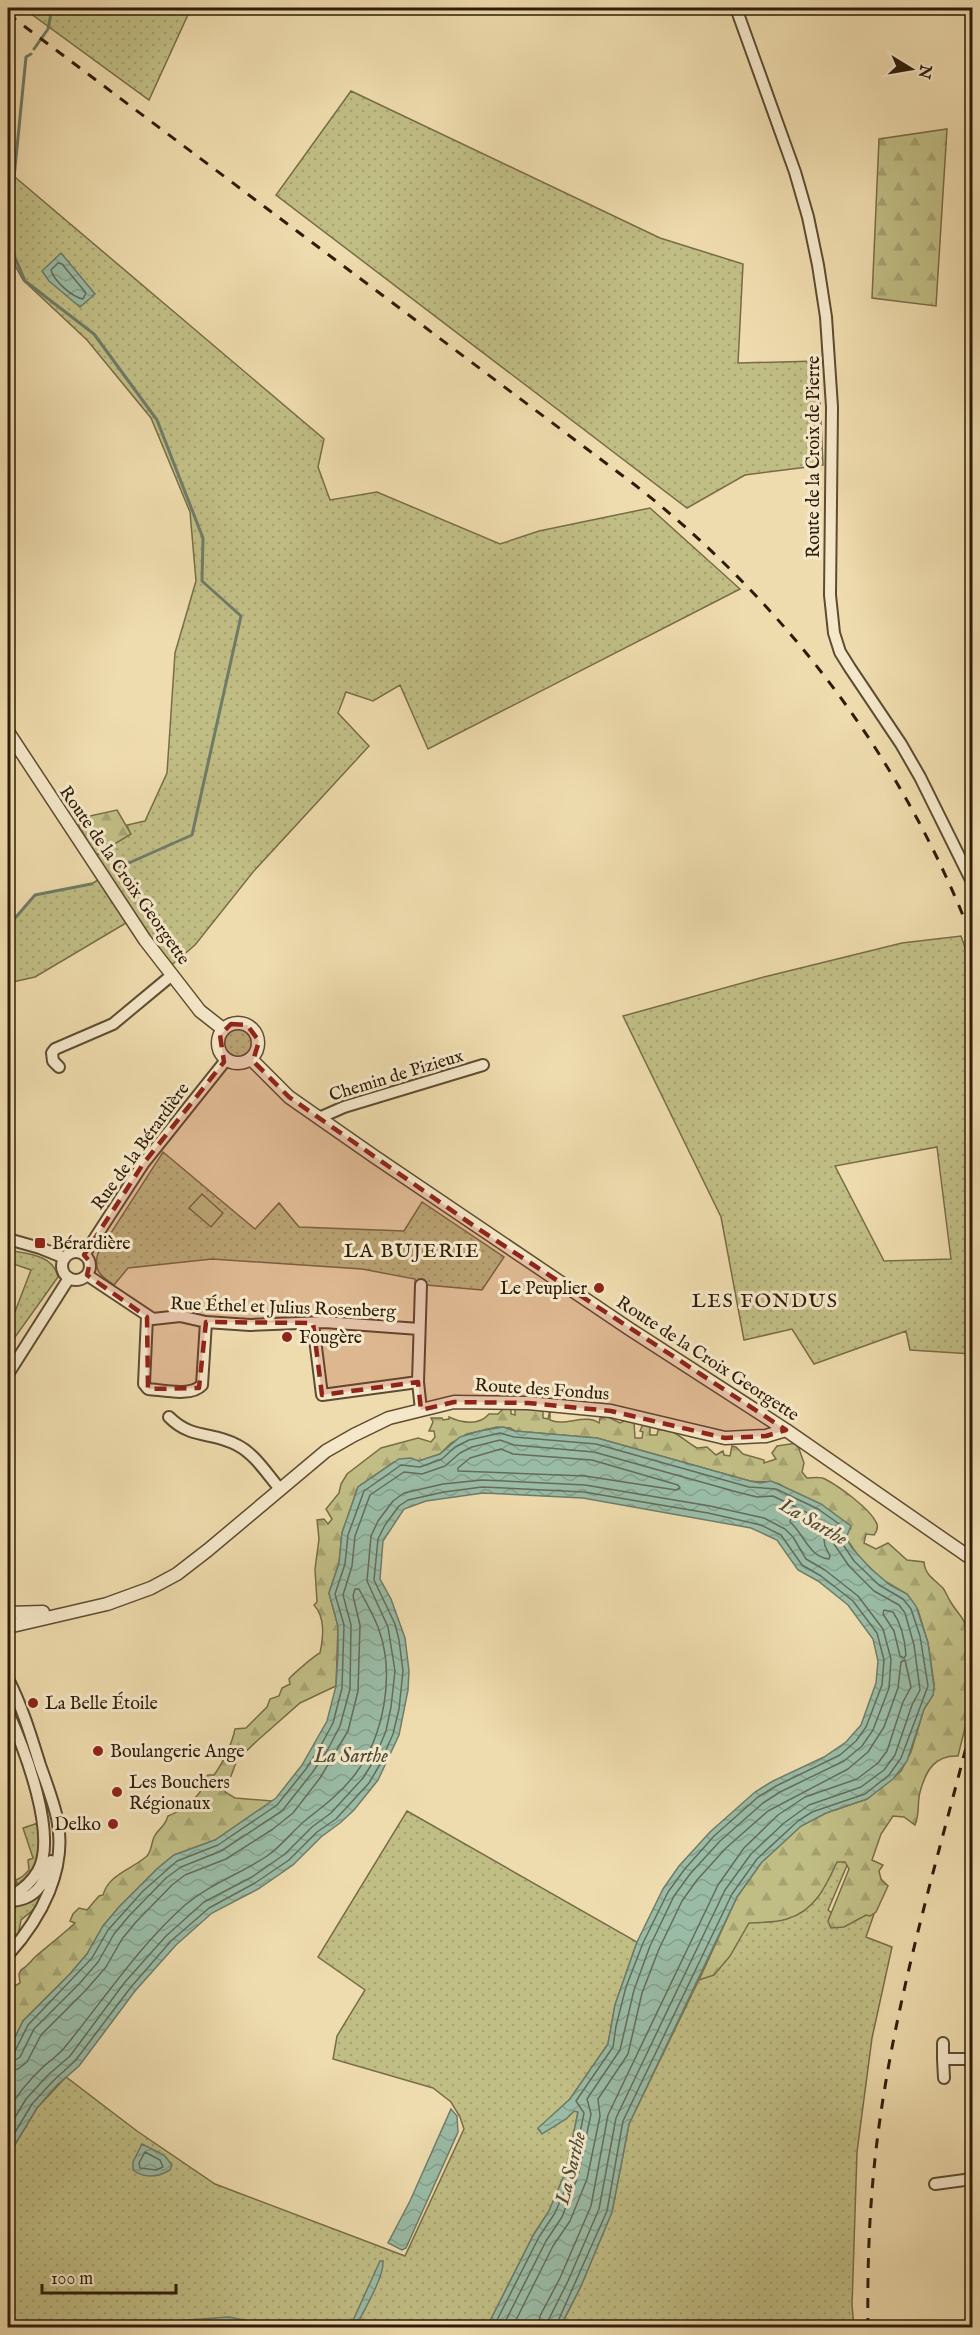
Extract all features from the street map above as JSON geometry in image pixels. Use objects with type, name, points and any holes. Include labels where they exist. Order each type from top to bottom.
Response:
[{"type":"street","name":"Route de la Croix de Pierre","points":[[736,8],[795,172],[808,217],[818,265],[826,317],[831,385],[830,595],[834,633],[840,652],[920,777],[972,882]]},
{"type":"street","name":"Route de la Croix Georgette","points":[[8,732],[145,940],[200,1011],[224,1029]]},
{"type":"street","points":[[59,1067],[52,1058],[55,1049],[113,1024],[172,975]]},
{"type":"street","points":[[241,1023],[253,1029],[259,1041],[258,1048],[251,1059],[239,1064],[226,1060],[221,1054],[218,1042],[224,1029],[231,1024],[241,1023]]},
{"type":"street","name":"Route de la Croix Georgette","points":[[251,1059],[289,1097],[477,1228],[786,1430],[972,1559]]},
{"type":"street","name":"Rue de la Bérardière","points":[[84,1254],[143,1164],[226,1060]]},
{"type":"street","name":"Chemin de Pizieux","points":[[320,1118],[344,1107],[483,1065]]},
{"type":"street","points":[[8,1239],[65,1258]]},
{"type":"street","points":[[72,1253],[84,1254],[90,1262],[87,1275],[80,1280],[69,1278],[63,1270],[65,1258],[72,1253]]},
{"type":"street","name":"Rue Éthel et Julius Rosenberg","points":[[87,1275],[147,1317],[160,1319],[180,1316],[206,1322],[249,1325],[364,1324],[419,1329]]},
{"type":"street","points":[[8,1374],[69,1278]]},
{"type":"street","name":"Rue Éthel et Julius Rosenberg","points":[[421,1285],[418,1382],[421,1410]]},
{"type":"street","points":[[147,1317],[144,1384],[152,1390],[187,1391],[199,1388],[202,1378],[206,1322]]},
{"type":"street","points":[[313,1323],[322,1395],[418,1382]]},
{"type":"street","name":"Route des Fondus","points":[[8,1627],[107,1604],[139,1594],[177,1574],[326,1451],[389,1418],[454,1402],[518,1402],[611,1411],[725,1437],[766,1437],[786,1430]]},
{"type":"street","points":[[169,1417],[180,1428],[238,1445],[251,1455],[280,1489]]},
{"type":"street","name":"Route des Fondus","points":[[8,1613],[77,1611]]},
{"type":"street","points":[[8,1679],[22,1710],[52,1801],[57,1818],[59,1842],[56,1871],[46,1899],[8,1955]]},
{"type":"street","points":[[8,1712],[38,1801],[45,1843],[43,1861],[32,1880],[8,1900]]},
{"type":"street","points":[[8,1900],[28,1898],[37,1892],[45,1881],[53,1854],[51,1812]]},
{"type":"street","points":[[943,2043],[944,2078]]},
{"type":"street","points":[[943,2059],[972,2059]]},
{"type":"street","points":[[935,2184],[972,2179]]},
{"type":"highlighted area","points":[[231,1024],[247,1025],[259,1041],[253,1061],[289,1097],[477,1228],[786,1430],[766,1436],[725,1438],[611,1411],[528,1403],[454,1402],[421,1410],[418,1382],[322,1395],[313,1323],[206,1322],[199,1388],[148,1389],[147,1317],[87,1275],[90,1262],[84,1255],[143,1164],[224,1062],[220,1035]]},
{"type":"green space","points":[[23,8],[191,8],[149,100]]},
{"type":"green space","points":[[351,91],[660,238],[743,264],[738,363],[818,361],[823,465],[745,475],[687,508],[276,195]]},
{"type":"green space","points":[[947,129],[936,306],[872,298],[879,139]]},
{"type":"green space","points":[[9,172],[324,439],[318,467],[330,500],[377,492],[500,544],[539,531],[650,508],[740,589],[428,749],[400,685],[373,701],[346,692],[338,713],[369,746],[253,872],[195,945],[167,969],[131,920],[35,977],[8,983],[8,923],[35,895],[91,884],[102,878],[90,859],[130,834],[127,825],[145,821],[167,773],[175,653],[196,581],[190,512],[151,418],[87,340],[23,280],[8,252]]},
{"type":"green space","points":[[117,810],[131,834],[95,856],[76,819]]},
{"type":"green space","points":[[961,936],[972,967],[972,1354],[910,1350],[906,1331],[814,1364],[792,1329],[744,1340],[721,1217],[623,1016],[764,977],[902,943]],"holes":[[[937,1147],[951,1259],[884,1261],[835,1166]]]},
{"type":"green space","points":[[239,1027],[250,1032],[255,1043],[250,1054],[239,1059],[228,1054],[223,1043],[228,1032]]},
{"type":"green space","points":[[163,1152],[255,1229],[279,1203],[299,1227],[404,1231],[422,1202],[504,1257],[482,1290],[415,1284],[415,1279],[362,1269],[212,1259],[128,1268],[114,1285],[105,1279],[97,1268],[98,1253]]},
{"type":"green space","points":[[202,1194],[223,1213],[211,1227],[189,1208]]},
{"type":"green space","points":[[8,1250],[45,1259],[55,1269],[58,1277],[8,1347],[8,1330],[31,1270],[8,1262]]},
{"type":"green space","points":[[523,1407],[543,1411],[543,1418],[548,1419],[550,1410],[550,1420],[556,1422],[588,1419],[599,1423],[600,1418],[608,1417],[620,1423],[626,1420],[634,1422],[635,1438],[642,1438],[643,1432],[640,1431],[643,1424],[650,1425],[650,1435],[657,1435],[658,1430],[668,1430],[697,1448],[707,1447],[716,1455],[723,1451],[724,1455],[730,1456],[732,1446],[743,1454],[764,1460],[764,1463],[776,1459],[772,1453],[777,1446],[797,1443],[804,1463],[802,1472],[807,1478],[825,1479],[854,1498],[872,1516],[877,1529],[874,1535],[866,1534],[864,1543],[876,1549],[888,1543],[907,1560],[924,1562],[928,1574],[943,1588],[964,1622],[966,1638],[972,1641],[969,1687],[972,1700],[958,1756],[950,1756],[937,1761],[925,1777],[919,1796],[915,1825],[904,1817],[893,1816],[881,1834],[872,1860],[883,1865],[879,1871],[881,1879],[888,1886],[876,1912],[844,1927],[831,1928],[828,1921],[849,1869],[845,1862],[837,1862],[824,1888],[805,1910],[782,1920],[749,1923],[730,1956],[714,1975],[699,1980],[737,1897],[761,1863],[801,1826],[826,1813],[867,1799],[901,1771],[911,1752],[924,1709],[933,1695],[934,1684],[928,1643],[918,1610],[907,1594],[883,1580],[859,1557],[846,1538],[851,1528],[779,1484],[750,1481],[597,1438],[515,1431],[510,1428],[497,1427],[467,1434],[451,1443],[440,1454],[419,1461],[394,1462],[358,1487],[342,1533],[339,1563],[329,1593],[338,1626],[336,1686],[300,1703],[237,1760],[225,1792],[235,1798],[273,1801],[215,1840],[174,1855],[158,1868],[103,1926],[87,1954],[69,1975],[23,2021],[8,2052],[8,1990],[20,1983],[21,1970],[75,1923],[70,1921],[79,1908],[87,1910],[99,1896],[103,1895],[115,1877],[147,1856],[154,1837],[168,1816],[194,1799],[200,1792],[206,1777],[214,1775],[224,1759],[235,1729],[246,1728],[267,1707],[270,1699],[279,1696],[282,1688],[290,1684],[289,1679],[320,1653],[323,1635],[322,1622],[314,1605],[317,1602],[315,1569],[319,1539],[317,1520],[324,1519],[328,1524],[332,1519],[326,1509],[339,1493],[347,1474],[381,1448],[418,1438],[431,1442],[435,1437],[434,1431],[429,1431],[433,1422],[431,1418],[442,1418],[443,1420],[449,1417],[459,1421],[475,1422],[489,1414],[498,1414],[504,1408],[511,1408],[511,1414],[515,1415],[515,1408]]},
{"type":"green space","points":[[407,1811],[637,1942],[615,2005],[608,2044],[570,2099],[538,2129],[542,2133],[566,2119],[574,2111],[578,2112],[566,2171],[549,2211],[534,2234],[487,2327],[143,2328],[142,2325],[119,2328],[8,2328],[8,2156],[37,2108],[66,2077],[137,2131],[215,2184],[405,2256],[464,2129],[451,2102],[433,2088],[333,2059],[337,2036],[365,1990],[318,1957]]},
{"type":"green space","points":[[38,1823],[40,1847],[34,1870],[23,1885],[8,1893],[8,1886],[17,1883],[16,1880],[29,1870],[28,1860],[33,1858],[23,1828]]},
{"type":"green space","points":[[857,1842],[828,1910],[841,1920],[851,1908],[874,1914],[866,1937],[892,1947],[872,2038],[857,2152],[852,2305],[854,2327],[560,2328],[581,2286],[612,2212],[629,2124],[707,1963],[725,1920]]},
{"type":"green space","points":[[45,1890],[39,1905],[21,1920],[18,1936],[8,1948],[8,1942],[13,1935],[11,1911]]},
{"type":"water","points":[[61,253],[95,294],[80,307],[49,281],[42,271]]},
{"type":"water","name":"La Sarthe","points":[[503,1427],[515,1431],[597,1438],[750,1481],[760,1483],[771,1481],[821,1504],[851,1526],[846,1538],[871,1569],[890,1585],[907,1594],[916,1606],[928,1643],[934,1687],[933,1695],[924,1709],[907,1761],[893,1779],[867,1799],[826,1813],[801,1826],[761,1863],[737,1897],[629,2124],[612,2212],[581,2286],[560,2327],[487,2327],[534,2234],[549,2211],[566,2171],[578,2112],[574,2111],[566,2119],[542,2134],[538,2128],[570,2099],[608,2044],[615,2005],[637,1942],[663,1889],[679,1866],[710,1832],[755,1792],[824,1757],[846,1742],[861,1725],[876,1683],[878,1661],[873,1639],[848,1605],[818,1581],[798,1570],[777,1540],[751,1528],[583,1498],[483,1493],[426,1501],[404,1509],[383,1541],[380,1579],[391,1599],[405,1638],[409,1671],[408,1690],[399,1735],[378,1780],[354,1810],[321,1837],[293,1865],[258,1889],[212,1913],[176,1945],[135,1991],[79,2066],[57,2085],[37,2108],[8,2156],[8,2052],[23,2021],[69,1975],[87,1954],[103,1926],[158,1868],[174,1855],[215,1840],[276,1798],[302,1765],[327,1721],[336,1686],[338,1654],[338,1626],[329,1593],[339,1563],[342,1533],[358,1487],[399,1459],[411,1458],[419,1461],[440,1454],[460,1437]]},
{"type":"water","points":[[451,2109],[457,2116],[458,2132],[406,2248],[402,2250],[388,2243],[410,2201]]},
{"type":"water","points":[[142,2144],[164,2155],[172,2165],[170,2170],[151,2176],[142,2175],[133,2170],[133,2162]]},
{"type":"water","points":[[380,2261],[383,2261],[377,2285],[356,2327],[350,2327]]},
{"type":"water","points":[[229,2317],[279,2327],[220,2324],[162,2328],[161,2322]]},
{"type":"waterway","points":[[34,49],[48,29],[52,8]]},
{"type":"waterway","points":[[8,238],[26,57],[31,54]]},
{"type":"waterway","points":[[8,241],[25,281],[94,334],[157,420],[203,538],[202,581],[241,616],[192,835],[113,870]]},
{"type":"waterway","points":[[8,923],[35,895],[91,884]]},
{"type":"railway","points":[[8,14],[635,485],[690,531],[742,581],[790,633],[834,689],[875,747],[911,808],[944,872],[972,938]]},
{"type":"railway","points":[[868,2328],[872,2197],[888,2069],[921,1920],[972,1724]]},
{"type":"place","name":"Bérardière","points":[[40,1243]]},
{"type":"place","name":"Le Peuplier","points":[[599,1288]]},
{"type":"place","name":"Fougère","points":[[287,1337]]},
{"type":"place","name":"La Belle Étoile","points":[[33,1703]]},
{"type":"place","name":"Boulangerie Ange","points":[[98,1751]]},
{"type":"place","name":"Les Bouchers Régionaux","points":[[117,1792]]},
{"type":"place","name":"Delko","points":[[113,1824]]},
{"type":"district","name":"LA BUJERIE","points":[[412,1250]]},
{"type":"district","name":"LES FONDUS","points":[[765,1300]]}]
